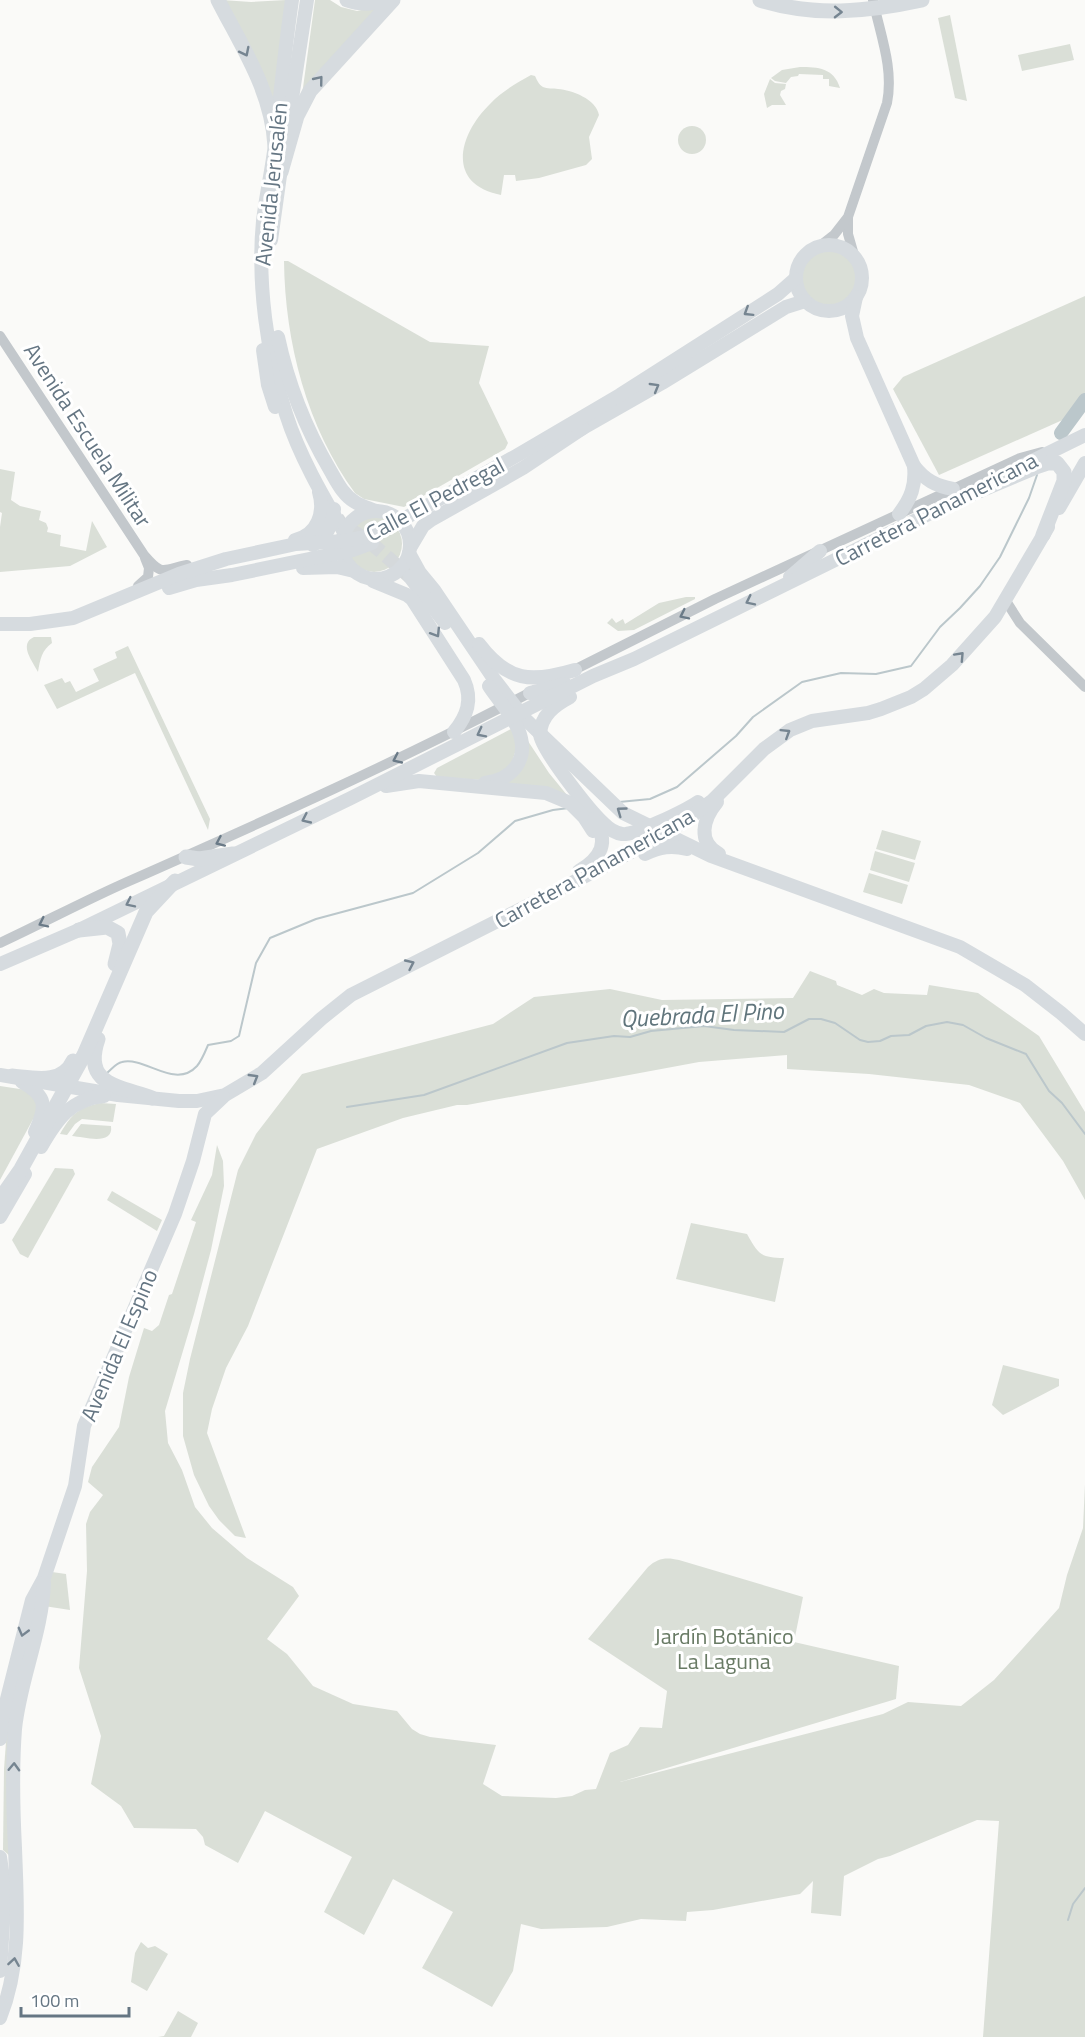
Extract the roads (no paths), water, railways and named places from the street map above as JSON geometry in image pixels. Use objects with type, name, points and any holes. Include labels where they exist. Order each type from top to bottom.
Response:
[{"type":"highway","points":[[218,0],[261,81],[272,122],[274,146]]},
{"type":"highway","points":[[347,0],[360,4],[375,3],[381,0]]},
{"type":"highway","points":[[281,172],[297,116],[310,91],[393,0]]},
{"type":"highway","points":[[760,0],[798,9],[845,12],[871,10],[922,0]]},
{"type":"highway","points":[[955,494],[1048,463],[1057,463],[1063,468],[1065,476],[1043,535]]},
{"type":"highway","points":[[186,857],[199,859],[234,854]]},
{"type":"highway","points":[[0,1197],[21,1169],[84,1055],[146,912],[175,881]]},
{"type":"highway","points":[[152,1098],[101,1079],[95,1070],[93,1057],[99,1037],[154,904]]},
{"type":"highway","points":[[6,1076],[48,1079],[60,1076],[70,1068],[118,958],[120,944],[118,933],[107,927],[79,930]]},
{"type":"main road","name":"Avenida Jerusalén","points":[[292,0],[263,220],[263,281],[275,368],[286,414],[310,478],[343,536]]},
{"type":"main road","name":"Avenida Jerusalén","points":[[307,0],[272,225],[270,267],[273,310],[282,356],[304,421],[341,488],[356,503],[380,511]]},
{"type":"main road","points":[[857,338],[842,321],[805,301],[797,289],[795,279],[797,269],[801,259],[811,249],[820,246],[838,246],[854,255],[859,263],[863,280],[852,316],[857,338],[914,466],[930,483],[955,494]]},
{"type":"main road","name":"Calle El Pedregal","points":[[233,572],[353,550],[392,534],[518,460],[784,290],[795,279]]},
{"type":"main road","points":[[822,311],[842,309],[856,297]]},
{"type":"main road","name":"Calle El Pedregal","points":[[0,624],[60,621],[97,610],[179,574],[226,559],[296,543],[344,542],[369,536],[586,426],[662,383],[786,307],[805,301]]},
{"type":"main road","points":[[0,631],[51,628],[82,623],[206,574],[233,572],[297,555],[323,538],[332,521],[334,504],[330,486],[296,415],[282,356]]},
{"type":"main road","points":[[586,426],[523,468],[423,526],[404,564],[393,575],[381,579],[359,575],[344,559],[343,536],[350,522],[357,516],[368,512],[400,513],[413,509],[616,391],[665,366]]},
{"type":"main road","name":"Carretera Panamericana","points":[[0,964],[79,930],[175,881],[351,798],[593,676],[634,659],[782,586],[955,494],[1085,435]]},
{"type":"main road","name":"Carretera Panamericana","points":[[6,1076],[118,1095],[179,1101],[197,1101],[225,1095],[262,1073],[351,995],[549,895],[682,823],[712,801],[764,748],[790,730],[812,721],[868,713],[890,707],[939,677],[996,617],[1085,463]]},
{"type":"main road","points":[[898,514],[906,506],[914,487],[914,466]]},
{"type":"main road","points":[[284,543],[309,535],[318,521],[322,502],[310,478]]},
{"type":"main road","points":[[380,511],[395,517],[404,526],[409,535],[410,551],[420,573],[496,686],[517,723],[572,800],[616,832],[624,834],[636,832],[690,807],[722,784],[764,748]]},
{"type":"main road","points":[[97,610],[110,600],[138,586],[187,565],[224,554],[284,543],[343,536]]},
{"type":"main road","points":[[782,586],[820,551]]},
{"type":"main road","points":[[179,584],[223,581],[309,568],[338,567],[407,595],[412,599],[464,680],[469,695],[468,708],[454,732]]},
{"type":"main road","points":[[410,577],[532,728],[612,804],[637,821],[711,856],[960,947],[1025,985],[1085,1034]]},
{"type":"main road","points":[[434,591],[447,603],[497,665],[506,671],[527,677],[542,678],[575,670]]},
{"type":"main road","points":[[487,926],[595,860],[601,849],[602,837],[597,823],[541,741],[540,733],[544,719],[558,704],[634,659]]},
{"type":"main road","points":[[530,693],[593,676]]},
{"type":"main road","points":[[472,785],[502,779],[514,769],[520,758],[521,747],[517,723]]},
{"type":"main road","points":[[751,762],[710,811],[705,823],[705,840],[708,846],[717,853],[762,870],[781,882]]},
{"type":"main road","points":[[351,798],[408,781],[546,793],[572,800]]},
{"type":"main road","points":[[549,895],[661,847],[669,846],[687,849],[773,886],[798,887]]},
{"type":"main road","points":[[745,874],[776,883],[781,882]]},
{"type":"main road","points":[[0,1197],[35,1131],[43,1108],[38,1092],[6,1076]]},
{"type":"main road","points":[[0,1217],[63,1114],[79,1101],[98,1096],[118,1095]]},
{"type":"main road","points":[[179,1101],[205,1114],[225,1095]]},
{"type":"main road","name":"Avenida El Espino","points":[[0,1738],[7,1699],[32,1600],[44,1578],[75,1486],[84,1426],[175,1214],[193,1161],[205,1114]]},
{"type":"main road","name":"Avenida El Espino","points":[[0,2019],[15,1961],[18,1913],[14,1779],[17,1706],[43,1605],[44,1578]]},
{"type":"main road","points":[[0,1857],[4,1891],[0,1971]]},
{"type":"street","points":[[820,246],[834,235],[848,217],[883,119],[890,88],[889,73],[873,0]]},
{"type":"street","points":[[848,217],[848,234],[854,255]]},
{"type":"street","name":"Avenida Escuela Militar","points":[[0,336],[144,555],[157,569],[162,571],[187,565]]},
{"type":"street","name":"Carretera Panamericana","points":[[0,943],[454,732],[684,615],[898,514],[955,494]]},
{"type":"street","name":"Avenida Escuela Militar","points":[[138,586],[148,577],[144,555]]},
{"type":"street","points":[[1006,601],[1020,623],[1085,687]]},
{"type":"street","points":[[996,617],[1020,623]]},
{"type":"waterway","points":[[1061,433],[1085,400]]},
{"type":"waterway","points":[[619,802],[650,799],[677,787],[736,736],[753,717],[802,682],[841,673],[876,674],[911,666],[940,627],[980,586],[1000,557],[1029,498],[1037,475]]},
{"type":"waterway","points":[[107,1073],[116,1065],[131,1061],[170,1074],[179,1075],[188,1072],[199,1064],[208,1045],[231,1041],[239,1036],[256,963],[270,938],[316,919],[413,893],[478,853],[515,821],[553,810],[569,808]]},
{"type":"waterway","name":"Quebrada El Pino","points":[[347,1107],[424,1095],[567,1043],[614,1036],[630,1037],[651,1031],[704,1026],[784,1032],[809,1019],[821,1019],[835,1023],[860,1040],[868,1042],[880,1041],[891,1036],[909,1035],[926,1026],[947,1022],[963,1025],[986,1038],[1026,1054],[1049,1091],[1062,1103],[1085,1134]]},
{"type":"waterway","points":[[1068,1920],[1073,1904],[1085,1888]]},
{"type":"tunnel","points":[[337,518],[341,524],[370,542],[410,577]]},
{"type":"park label","name":"Jardín Botánico La Laguna","points":[[724,1649]]}]
